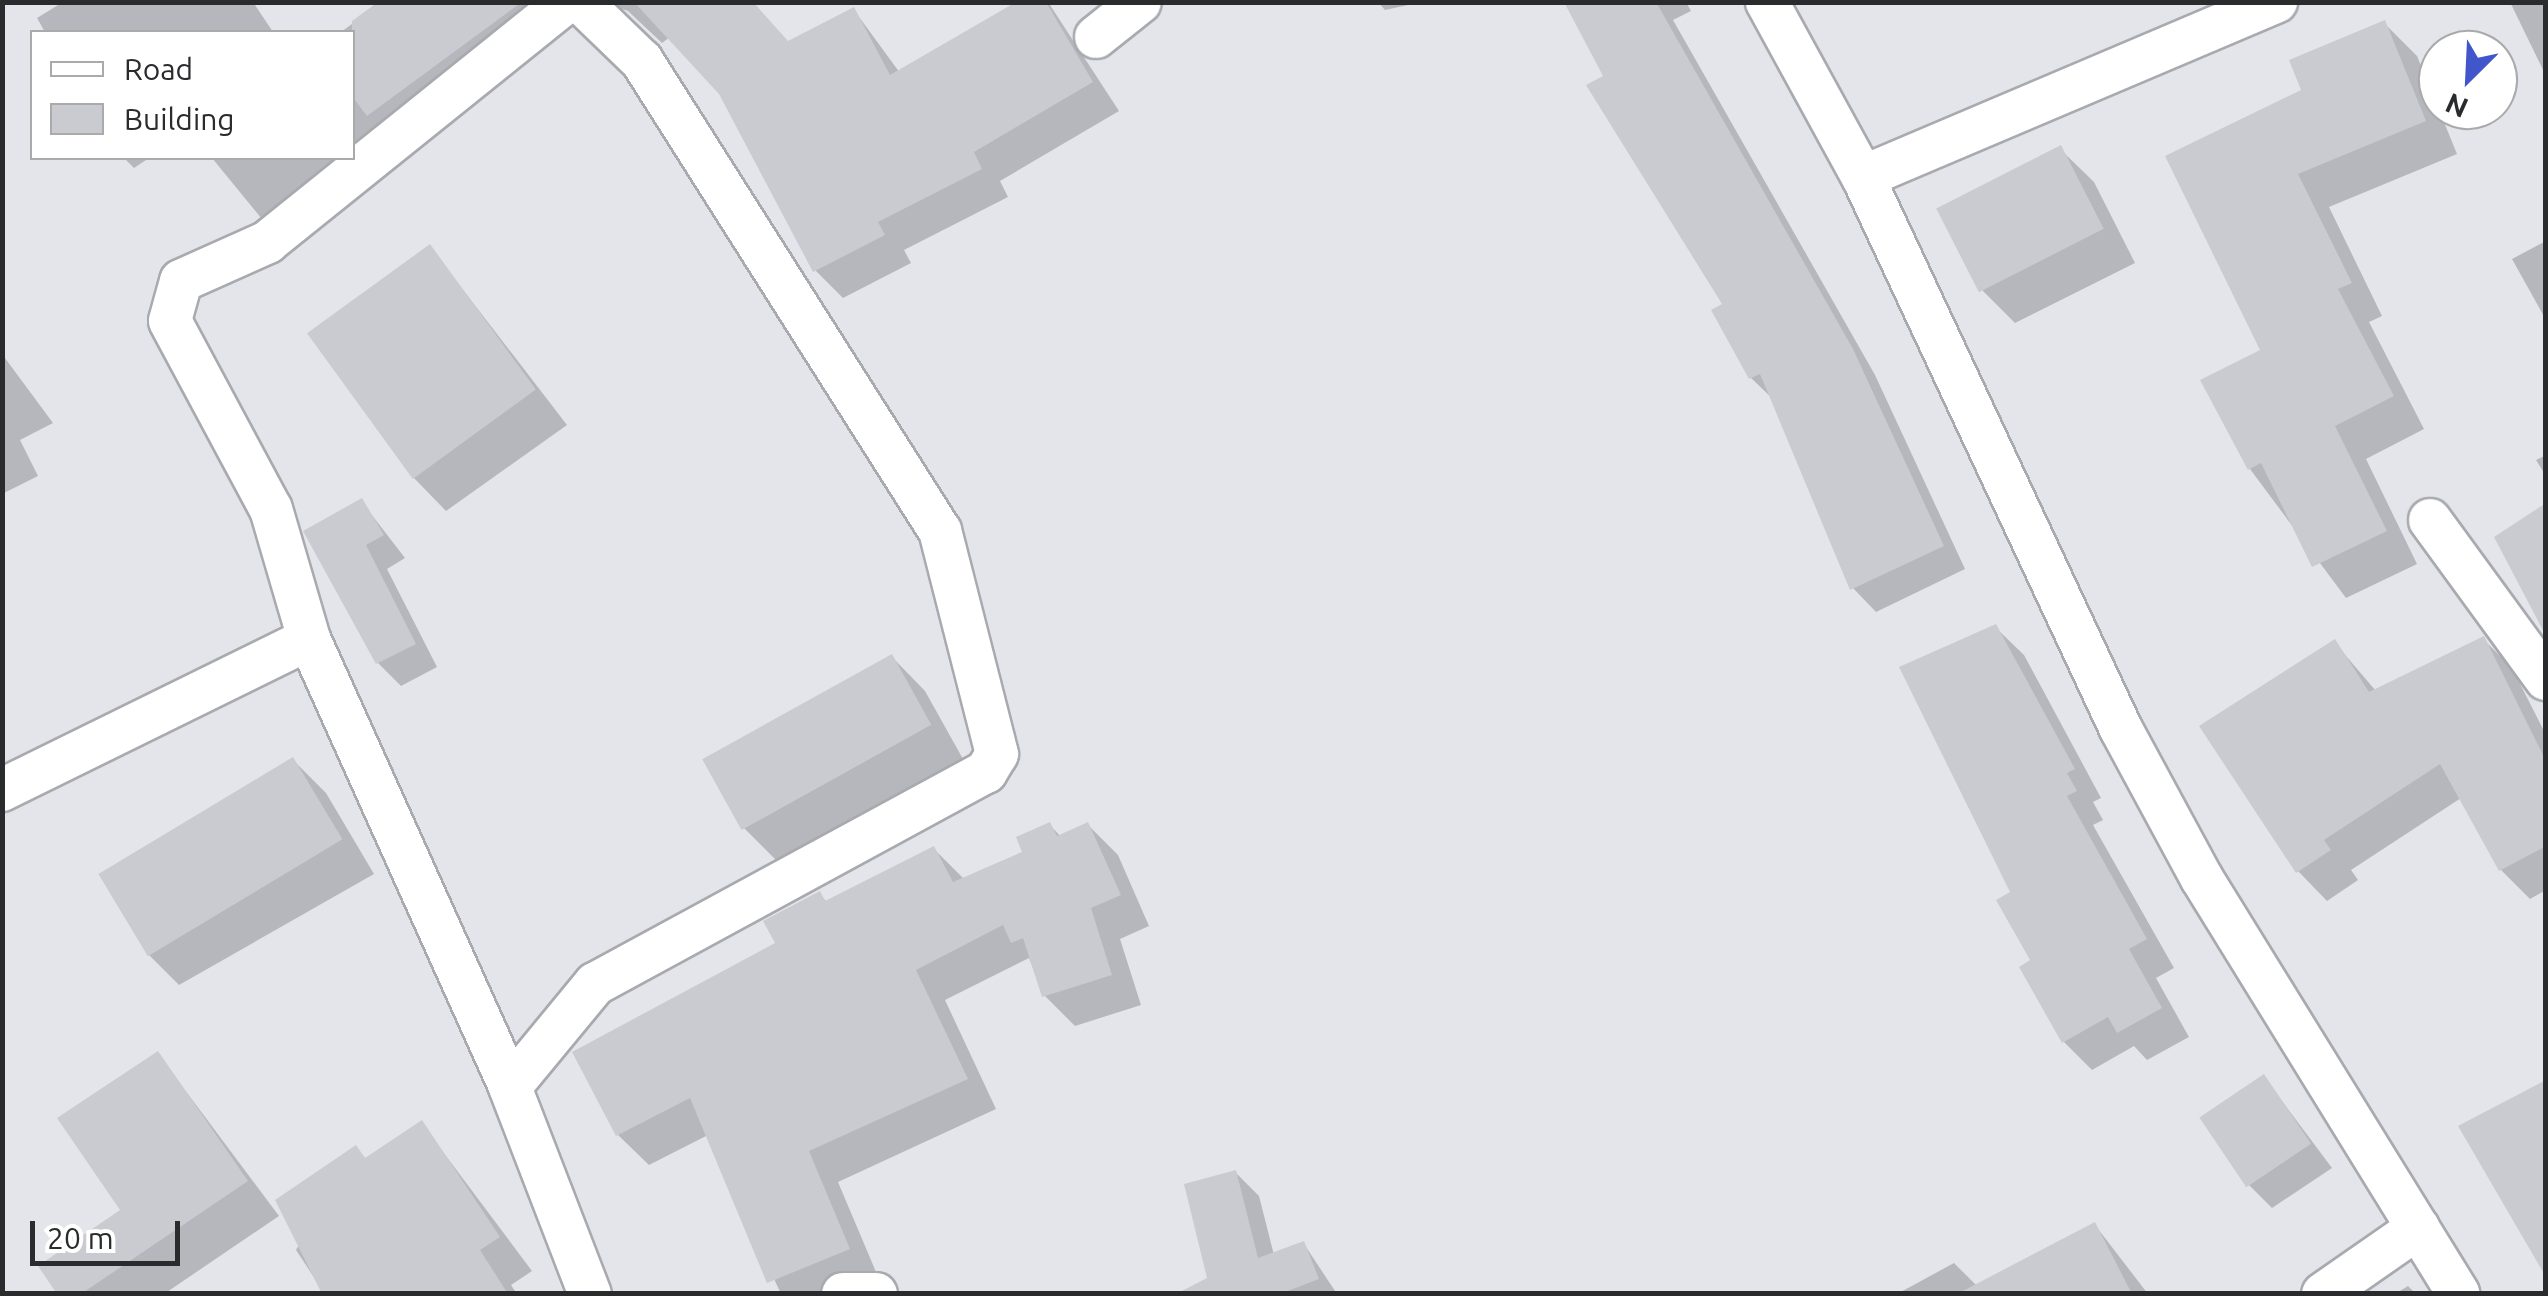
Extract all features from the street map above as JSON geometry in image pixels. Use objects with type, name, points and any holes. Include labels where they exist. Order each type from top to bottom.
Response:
[{"type":"street","points":[[566,2],[268,242],[181,282],[170,321],[271,509],[309,639],[510,1087],[590,1294]]},
{"type":"street","points":[[510,1087],[595,984],[986,772],[997,754],[940,531],[642,61],[581,2]]},
{"type":"street","points":[[1096,37],[1140,2]]},
{"type":"street","points":[[1767,2],[1862,178],[2120,729],[2459,1294]]},
{"type":"street","points":[[1862,178],[2276,2]]},
{"type":"street","points":[[2430,520],[2546,679]]},
{"type":"street","points":[[2,790],[309,639]]},
{"type":"street","points":[[2323,1294],[2418,1228]]},
{"type":"street","points":[[843,1294],[876,1294]]},
{"type":"building","points":[[378,2],[522,2],[367,116],[355,100],[352,21]]},
{"type":"building","points":[[634,2],[753,2],[788,41],[854,7],[890,75],[1016,2],[1046,2],[1093,82],[974,152],[982,169],[878,222],[885,235],[813,272],[719,94]]},
{"type":"building","points":[[1564,2],[1656,2],[1853,349],[1944,546],[1850,590],[1760,374],[1749,379],[1711,310],[1722,304],[1586,85],[1603,76]]},
{"type":"building","points":[[2385,20],[2418,101],[2418,124],[2298,174],[2352,283],[2338,289],[2394,396],[2335,426],[2387,531],[2312,567],[2261,463],[2248,470],[2200,380],[2260,350],[2165,156],[2301,90],[2289,60]]},
{"type":"building","points":[[2061,145],[2104,229],[1979,292],[1936,209]]},
{"type":"building","points":[[430,244],[536,390],[413,479],[307,333]]},
{"type":"building","points":[[362,498],[384,535],[366,545],[416,644],[376,664],[303,531]]},
{"type":"building","points":[[2546,503],[2546,636],[2494,537]]},
{"type":"building","points":[[1996,624],[2075,769],[2067,773],[2077,791],[2067,796],[2147,939],[2129,949],[2162,1008],[2117,1033],[2108,1017],[2062,1043],[2019,967],[2030,960],[1996,900],[2010,892],[1899,667]]},
{"type":"building","points":[[2484,636],[2546,761],[2546,846],[2499,871],[2440,764],[2324,840],[2331,850],[2296,873],[2199,726],[2335,639],[2369,692]]},
{"type":"building","points":[[892,654],[931,725],[741,830],[702,759]]},
{"type":"building","points":[[293,757],[342,839],[148,956],[98,874]]},
{"type":"building","points":[[1050,822],[1057,836],[1088,822],[1121,895],[1091,908],[1112,975],[1042,997],[1023,938],[1011,943],[1003,925],[916,970],[968,1079],[809,1151],[850,1249],[767,1283],[690,1098],[616,1136],[572,1052],[775,943],[763,921],[820,891],[825,901],[934,846],[953,882],[1022,852],[1016,837]]},
{"type":"building","points":[[158,1051],[248,1181],[81,1294],[57,1294],[38,1266],[120,1210],[57,1118]]},
{"type":"building","points":[[2264,1074],[2311,1144],[2246,1187],[2199,1118]]},
{"type":"building","points":[[2546,1080],[2546,1277],[2458,1126]]},
{"type":"building","points":[[422,1120],[500,1237],[480,1250],[508,1294],[322,1294],[275,1200],[356,1145],[365,1158]]},
{"type":"building","points":[[1236,1170],[1258,1258],[1304,1241],[1319,1279],[1280,1294],[1176,1294],[1207,1278],[1184,1184]]},
{"type":"building","points":[[2095,1222],[2132,1294],[1957,1294]]}]
